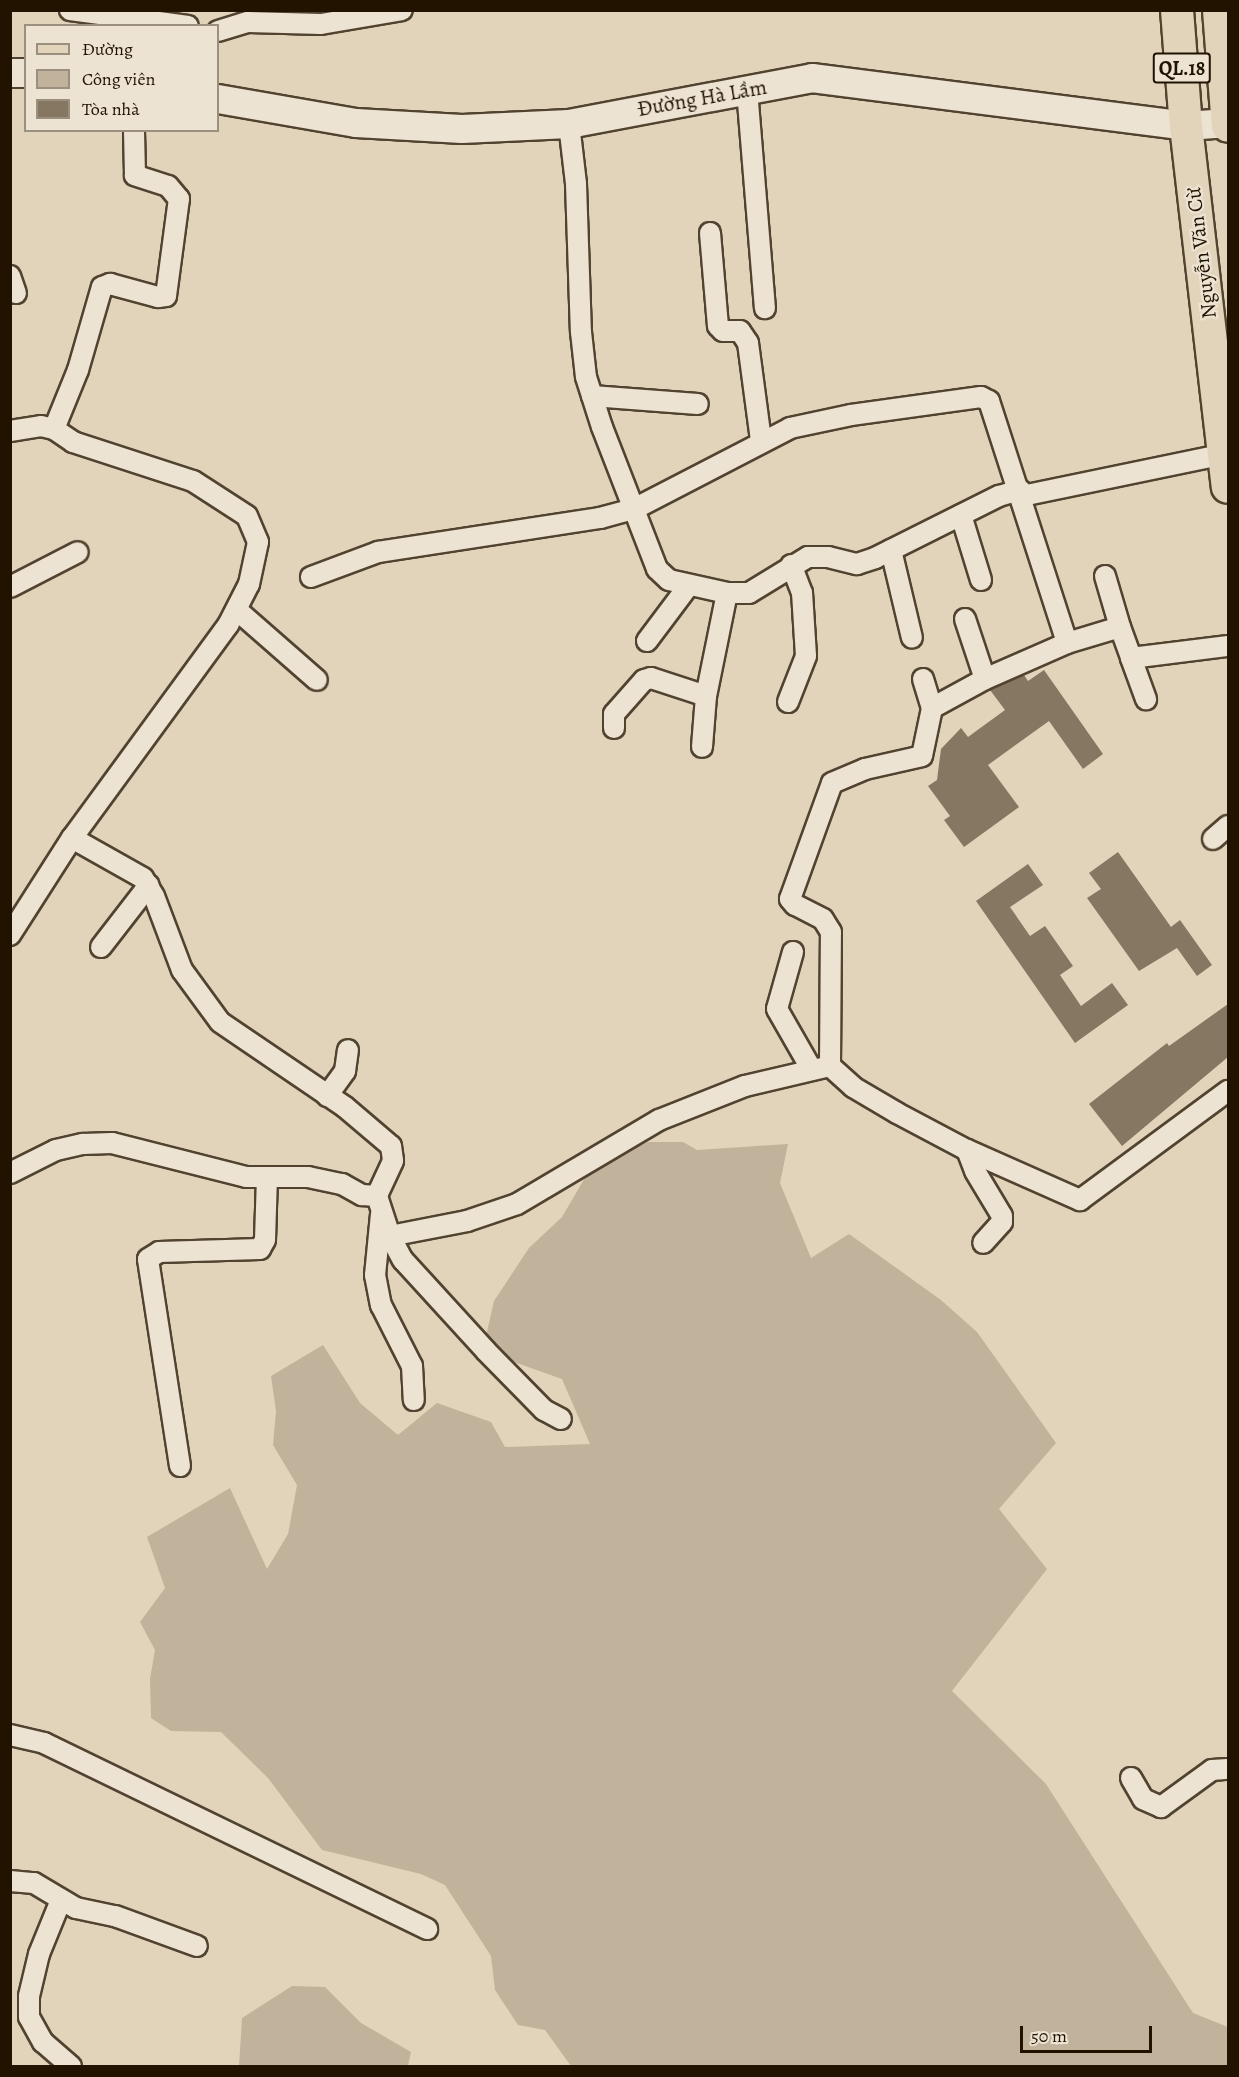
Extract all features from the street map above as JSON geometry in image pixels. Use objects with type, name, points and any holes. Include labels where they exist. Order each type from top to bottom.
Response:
[{"type":"main road","name":"QL.18","points":[[1177,10],[1186,126]]},
{"type":"main road","name":"QL.18","points":[[1223,24],[1228,125]]},
{"type":"main road","name":"Đường Hà Lầm","points":[[219,99],[356,123],[462,129],[569,124],[812,78],[1007,100],[1186,126],[1228,125]]},
{"type":"main road","name":"Nguyễn Văn Cừ","points":[[1186,126],[1228,487]]},
{"type":"street","points":[[70,10],[173,24]]},
{"type":"street","points":[[219,31],[252,16],[321,24],[402,10]]},
{"type":"street","points":[[747,90],[765,308]]},
{"type":"street","points":[[569,124],[576,184],[580,332],[592,396],[657,569],[669,580],[727,593],[748,593],[791,565],[808,557],[828,557],[857,564],[891,550],[999,495],[1021,493],[1225,454]]},
{"type":"street","points":[[54,429],[78,370],[102,287],[110,284],[158,297],[166,296],[179,199],[168,186],[135,175],[134,132]]},
{"type":"street","points":[[710,233],[718,326],[723,331],[740,331],[748,343],[761,440]]},
{"type":"street","points":[[592,396],[698,404]]},
{"type":"street","points":[[311,577],[378,552],[600,518],[634,509],[761,440],[790,428],[851,415],[981,397],[988,400],[1021,493],[1067,643]]},
{"type":"street","points":[[10,431],[41,426],[54,429],[73,442],[193,481],[246,516],[256,530],[257,548],[237,610],[72,838],[10,935]]},
{"type":"street","points":[[960,515],[981,580]]},
{"type":"street","points":[[891,550],[912,638]]},
{"type":"street","points":[[10,587],[78,552]]},
{"type":"street","points":[[788,702],[806,656],[802,593],[791,565]]},
{"type":"street","points":[[1105,576],[1120,627],[1146,699]]},
{"type":"street","points":[[647,641],[689,585]]},
{"type":"street","points":[[702,747],[706,696],[727,593]]},
{"type":"street","points":[[237,610],[317,680]]},
{"type":"street","points":[[964,619],[985,679]]},
{"type":"street","points":[[932,708],[985,679],[1067,643],[1120,627]]},
{"type":"street","points":[[1131,658],[1228,646]]},
{"type":"street","points":[[614,728],[614,714],[624,699],[644,680],[651,678],[706,696]]},
{"type":"street","points":[[821,1068],[831,932],[823,919],[795,905],[790,898],[792,890],[832,783],[865,769],[921,756],[932,708],[923,679]]},
{"type":"street","points":[[1213,839],[1228,826]]},
{"type":"street","points":[[72,838],[118,861],[149,885],[182,970],[220,1022],[376,1130],[391,1146],[393,1161],[379,1205],[375,1275],[381,1305],[412,1366],[414,1400]]},
{"type":"street","points":[[101,947],[149,885]]},
{"type":"street","points":[[793,952],[777,1009],[821,1068],[967,1150],[1080,1200],[1228,1091]]},
{"type":"street","points":[[327,1096],[345,1071],[348,1050]]},
{"type":"street","points":[[390,1236],[467,1221],[517,1204],[659,1120],[745,1086],[821,1068]]},
{"type":"street","points":[[11,1171],[56,1150],[83,1144],[112,1143],[246,1177],[308,1177],[342,1184],[379,1205],[390,1236],[404,1260],[486,1351],[544,1410],[561,1419]]},
{"type":"street","points":[[967,1150],[975,1171],[1002,1216],[983,1243]]},
{"type":"street","points":[[180,1466],[148,1259],[159,1252],[260,1249],[266,1240],[267,1178]]},
{"type":"street","points":[[10,1735],[44,1743],[427,1929]]},
{"type":"street","points":[[1131,1778],[1143,1799],[1161,1807],[1212,1770],[1228,1769]]},
{"type":"street","points":[[10,1881],[34,1883],[76,1908],[115,1916],[197,1946]]},
{"type":"street","points":[[62,1900],[39,1954],[28,1995],[29,2017],[43,2042],[71,2067]]},
{"type":"green space","points":[[648,1142],[683,1142],[697,1150],[788,1144],[780,1183],[811,1258],[849,1234],[941,1300],[977,1332],[1056,1443],[999,1509],[1047,1569],[952,1691],[1046,1784],[1193,2013],[1228,2027],[1228,2066],[571,2066],[545,2030],[518,2025],[495,1990],[491,1956],[445,1885],[421,1874],[322,1850],[268,1778],[221,1732],[171,1731],[151,1718],[150,1679],[155,1650],[140,1622],[165,1588],[147,1537],[230,1488],[267,1569],[288,1534],[297,1485],[273,1445],[276,1411],[271,1376],[323,1345],[360,1403],[398,1435],[437,1403],[491,1422],[505,1447],[590,1444],[562,1379],[514,1362],[484,1345],[494,1301],[529,1248],[562,1217],[590,1169]]},
{"type":"green space","points":[[292,1986],[325,1987],[361,2023],[411,2052],[408,2066],[239,2066],[242,2018]]},
{"type":"building","points":[[1044,670],[1103,754],[1083,769],[1049,721],[988,765],[1019,807],[964,847],[944,820],[950,816],[928,786],[937,780],[941,749],[961,728],[968,737],[1005,710],[990,690],[1024,675],[1028,681]]},
{"type":"building","points":[[1118,852],[1171,927],[1180,920],[1212,965],[1197,976],[1177,948],[1139,971],[1087,898],[1101,889],[1089,873]]},
{"type":"building","points":[[1028,864],[1043,885],[1010,907],[1030,936],[1045,926],[1073,966],[1060,975],[1081,1006],[1112,983],[1128,1005],[1075,1043],[976,901]]},
{"type":"building","points":[[1228,1004],[1228,1057],[1122,1146],[1089,1104],[1167,1043],[1169,1046]]}]
